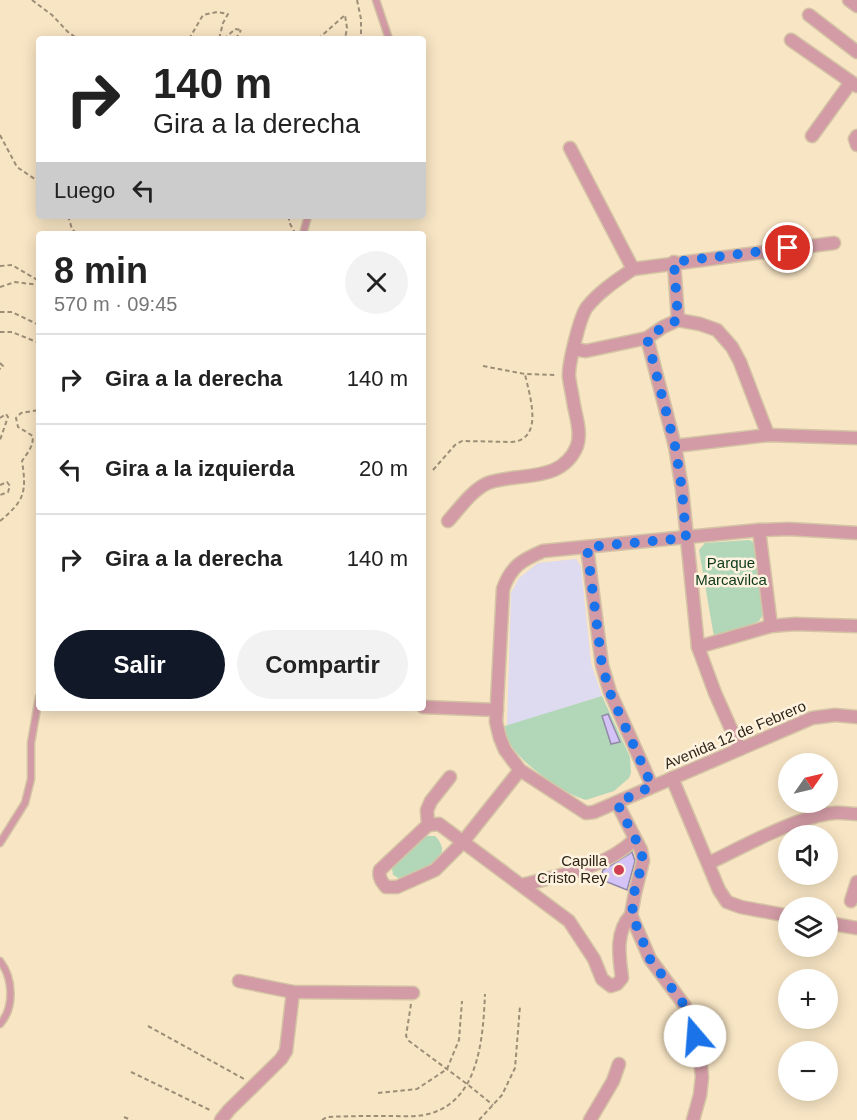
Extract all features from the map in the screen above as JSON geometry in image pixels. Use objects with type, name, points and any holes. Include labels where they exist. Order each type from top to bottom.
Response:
[{"type":"street","points":[[849,0],[857,6]]},
{"type":"street","points":[[809,15],[857,51]]},
{"type":"street","points":[[791,40],[854,84],[812,136]]},
{"type":"street","points":[[857,136],[855,139],[857,145]]},
{"type":"street","points":[[570,148],[633,269]]},
{"type":"street","points":[[448,521],[488,483],[548,473],[572,456],[578,444],[578,430],[569,375],[576,336],[585,309],[609,285],[633,269],[834,243]]},
{"type":"street","points":[[674,262],[678,320]]},
{"type":"street","points":[[574,349],[586,351],[647,338],[678,320],[717,330],[732,347],[740,362],[768,435]]},
{"type":"street","points":[[647,338],[675,446],[682,489],[698,647],[740,749]]},
{"type":"street","points":[[675,446],[768,435],[857,438]]},
{"type":"street","name":"Avenida 12 de Febrero","points":[[857,533],[789,529],[759,530],[543,551],[524,559],[507,578],[503,589],[496,722],[502,744],[520,770],[586,813],[617,803],[812,718],[835,715],[857,717]]},
{"type":"street","points":[[759,530],[771,626]]},
{"type":"street","points":[[587,547],[602,665],[610,693],[652,786]]},
{"type":"street","points":[[698,647],[771,626],[795,624],[857,626]]},
{"type":"street","points":[[426,707],[497,710]]},
{"type":"street","points":[[520,770],[462,843],[435,870],[397,887],[386,887],[379,874],[380,870],[428,825],[439,824],[462,843],[569,921],[594,959],[604,983],[614,986],[622,978],[618,954],[620,937],[626,921],[632,915]]},
{"type":"street","points":[[428,825],[427,810],[430,801],[450,777]]},
{"type":"street","points":[[672,778],[719,890],[727,902],[778,914]]},
{"type":"street","points":[[617,803],[641,850],[643,861],[634,893],[632,915],[650,959],[685,1006],[699,1050],[702,1077],[693,1120]]},
{"type":"street","points":[[709,863],[779,830],[814,818],[834,812],[857,814]]},
{"type":"street","points":[[522,885],[602,862],[619,853],[635,839]]},
{"type":"street","points":[[851,901],[857,882]]},
{"type":"street","points":[[838,925],[857,928]]},
{"type":"street","points":[[239,981],[293,992],[412,993]]},
{"type":"street","points":[[222,1118],[281,1059],[286,1051],[293,992]]},
{"type":"street","points":[[590,1120],[613,1081],[619,1064]]},
{"type":"lane","points":[[376,0],[388,36]]},
{"type":"lane","points":[[0,843],[25,803],[31,779],[31,743],[37,711]]},
{"type":"lane","points":[[0,961],[6,969],[10,982],[10,997],[4,1020],[0,1024]]},
{"type":"path","points":[[32,0],[74,36]]},
{"type":"path","points":[[357,0],[361,19],[361,36]]},
{"type":"path","points":[[191,36],[203,15],[217,12],[228,14],[220,36]]},
{"type":"path","points":[[321,36],[345,15],[346,36]]},
{"type":"path","points":[[227,36],[235,29],[241,30],[238,36]]},
{"type":"path","points":[[0,135],[17,167],[36,180]]},
{"type":"path","points":[[0,266],[12,265],[36,281]]},
{"type":"path","points":[[0,287],[20,281],[36,283]]},
{"type":"path","points":[[0,312],[12,312],[36,324]]},
{"type":"path","points":[[0,332],[12,332],[36,342]]},
{"type":"path","points":[[0,363],[3,366],[0,369]]},
{"type":"path","points":[[483,366],[525,374],[569,375]]},
{"type":"path","points":[[433,470],[455,445],[462,441],[512,442],[526,437],[531,430],[533,415],[525,374]]},
{"type":"path","points":[[0,521],[12,512],[23,496],[22,461],[33,443],[33,436],[18,427],[16,418],[21,413],[36,410]]},
{"type":"path","points":[[0,418],[6,414],[8,417],[0,440]]},
{"type":"path","points":[[0,485],[7,482],[10,486],[8,492],[0,495]]},
{"type":"path","points":[[412,993],[406,1036],[409,1041],[493,1105]]},
{"type":"path","points":[[322,1120],[327,1117],[425,1115],[447,1107],[467,1084],[476,1067],[484,1035],[485,994]]},
{"type":"path","points":[[378,1093],[417,1089],[447,1069],[459,1040],[462,1001]]},
{"type":"path","points":[[479,1120],[502,1095],[515,1068],[520,1006]]},
{"type":"path","points":[[148,1026],[254,1085]]},
{"type":"path","points":[[131,1072],[222,1118]]},
{"type":"path","points":[[124,1117],[131,1120]]},
{"type":"shaded area","points":[[576,559],[581,566],[591,663],[602,696],[507,726],[511,593],[519,578],[538,563]]},
{"type":"green space","name":"Parque Marcavilca","points":[[749,540],[756,547],[764,613],[759,621],[718,639],[714,637],[699,550],[705,543]]},
{"type":"green space","points":[[602,696],[630,757],[631,773],[629,778],[614,791],[586,800],[558,787],[522,759],[511,746],[505,726]]},
{"type":"green space","points":[[426,836],[435,836],[441,844],[442,851],[439,858],[426,868],[402,880],[393,875],[392,868]]},
{"type":"building","points":[[608,714],[620,742],[611,744],[602,716]]},
{"type":"building","name":"Capilla Cristo Rey","points":[[632,852],[635,861],[627,890],[600,879],[603,870]]},
{"type":"place","name":"Capilla Cristo Rey","points":[[619,870]]},
{"type":"route","points":[[695,1036],[685,1006],[650,959],[632,915],[634,893],[643,861],[641,850],[617,803],[652,786],[623,726],[602,665],[587,547],[686,538],[682,489],[675,446],[647,338],[678,320],[674,262],[788,248]]}]
